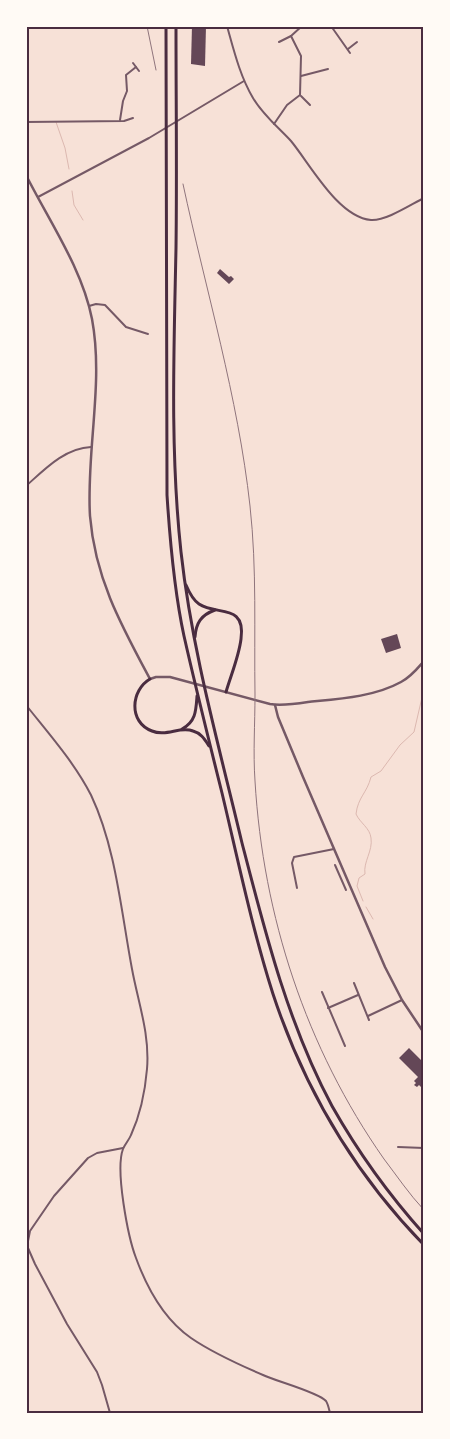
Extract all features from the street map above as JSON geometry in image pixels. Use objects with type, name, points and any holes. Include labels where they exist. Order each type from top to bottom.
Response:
[{"type":"highway","points":[[166,26],[166,495],[176,589],[184,635],[266,967],[279,1009],[298,1059],[332,1124],[350,1153],[394,1212],[424,1245]]},
{"type":"highway","points":[[176,26],[173,433],[178,516],[185,582],[200,671],[264,926],[278,973],[304,1045],[332,1104],[360,1152],[400,1208],[424,1234]]},
{"type":"highway","points":[[185,582],[190,594],[200,604],[233,614],[241,627],[241,640],[226,692]]},
{"type":"highway","points":[[195,645],[197,627],[201,618],[218,610]]},
{"type":"highway","points":[[150,679],[140,687],[135,698],[134,710],[139,720],[146,728],[158,733],[187,729],[196,732],[204,738],[211,749]]},
{"type":"highway","points":[[179,730],[186,727],[195,716],[197,692]]},
{"type":"street","points":[[226,26],[244,81],[259,108],[291,142],[335,198],[349,211],[370,220],[383,218],[424,198]]},
{"type":"street","points":[[279,42],[291,36],[302,26]]},
{"type":"street","points":[[331,26],[336,36],[350,53]]},
{"type":"street","points":[[291,36],[301,56],[300,95],[310,105]]},
{"type":"street","points":[[348,49],[357,42]]},
{"type":"street","points":[[133,63],[139,71]]},
{"type":"street","points":[[120,120],[127,90],[126,75],[136,67]]},
{"type":"street","points":[[301,76],[328,69]]},
{"type":"street","points":[[38,197],[149,138],[244,81]]},
{"type":"street","points":[[274,124],[287,105],[300,95]]},
{"type":"street","points":[[26,122],[120,120],[133,118]]},
{"type":"street","points":[[26,174],[78,276],[89,306],[95,354],[90,514],[96,559],[111,602],[150,679],[170,677],[276,705],[377,691],[402,682],[411,676],[423,663]]},
{"type":"street","points":[[89,306],[96,304],[105,305],[126,327],[148,334]]},
{"type":"street","points":[[26,486],[66,454],[81,448],[92,447]]},
{"type":"street","points":[[26,705],[78,774],[90,795],[102,822],[113,864],[136,991],[148,1042],[148,1068],[144,1100],[130,1138],[123,1148],[121,1172],[124,1207],[135,1257],[154,1297],[179,1328],[191,1338],[263,1376],[322,1398],[326,1401],[330,1413]]},
{"type":"street","points":[[276,705],[278,717],[385,967],[402,1000],[424,1033]]},
{"type":"street","points":[[297,888],[292,863],[294,856],[335,849]]},
{"type":"street","points":[[335,865],[346,890]]},
{"type":"street","points":[[340,876],[346,874]]},
{"type":"street","points":[[354,983],[370,1020]]},
{"type":"street","points":[[322,992],[345,1046]]},
{"type":"street","points":[[328,1008],[358,995]]},
{"type":"street","points":[[368,1016],[402,1000]]},
{"type":"street","points":[[398,1147],[424,1148]]},
{"type":"street","points":[[110,1413],[97,1372],[67,1324],[28,1248],[28,1241],[30,1231],[54,1196],[88,1158],[97,1153],[123,1148]]},
{"type":"building","points":[[192,26],[206,26],[205,66],[191,64]]},
{"type":"building","points":[[220,269],[234,279],[229,284],[217,273]]},
{"type":"building","points":[[397,634],[401,648],[386,653],[381,639]]},
{"type":"building","points":[[409,1048],[424,1063],[424,1084],[421,1087],[414,1085],[416,1083],[414,1081],[418,1077],[399,1058]]},
{"type":"waterway","points":[[56,122],[65,148],[69,169]]},
{"type":"waterway","points":[[72,191],[74,205],[83,220]]},
{"type":"waterway","points":[[363,901],[357,886],[359,878],[365,874],[371,838],[369,831],[356,814],[357,808],[371,777],[381,771],[400,745],[414,732],[423,693],[424,672]]},
{"type":"waterway","points":[[366,907],[373,919]]},
{"type":"railway","points":[[147,26],[156,70]]},
{"type":"railway","points":[[183,184],[230,384],[245,465],[252,530],[254,577],[255,781],[260,831],[279,931],[293,979],[311,1026],[332,1072],[356,1116],[384,1159],[424,1210]]}]
